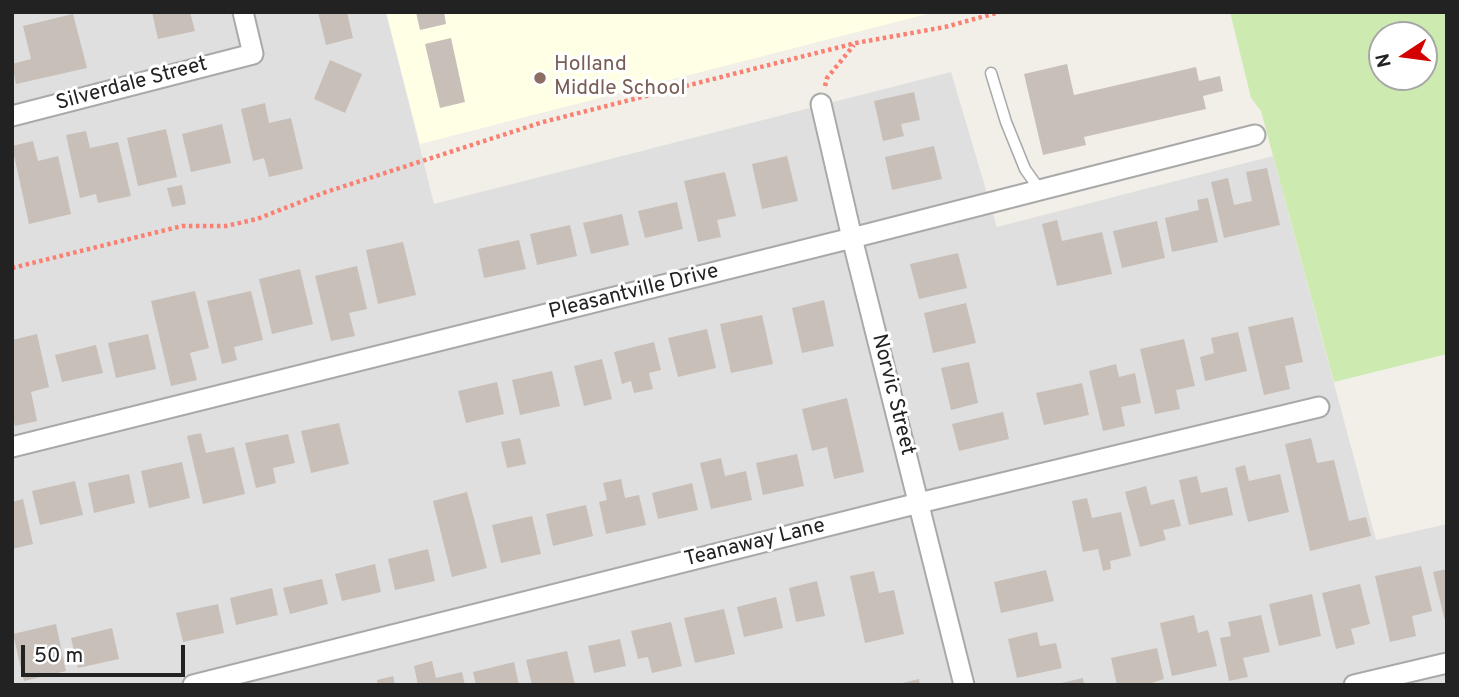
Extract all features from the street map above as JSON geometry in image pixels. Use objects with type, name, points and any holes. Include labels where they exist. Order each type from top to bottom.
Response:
[{"type":"street","name":"Silverdale Street","points":[[12,116],[253,54],[243,12]]},
{"type":"street","name":"Norvic Street","points":[[821,104],[964,685]]},
{"type":"street","name":"Pleasantville Drive","points":[[12,447],[1255,135]]},
{"type":"street","name":"Teanaway Lane","points":[[193,685],[919,503],[1319,407]]},
{"type":"street","points":[[1354,685],[1447,663]]},
{"type":"lane","points":[[991,73],[1006,122],[1026,169],[1040,190]]},
{"type":"path","points":[[12,268],[182,226],[226,226],[257,219],[326,192],[543,122],[856,43],[945,27],[1000,12]]},
{"type":"path","points":[[821,104],[827,78],[856,43]]},
{"type":"shaded area","points":[[12,12],[386,12],[434,204],[951,72],[997,227],[1273,156],[1376,540],[1447,524],[1447,685],[12,685]]},
{"type":"shaded area","name":"Holland Middle School","points":[[386,12],[935,12],[420,144]]},
{"type":"green space","points":[[1230,12],[1447,12],[1447,354],[1334,382],[1261,111],[1251,98]]},
{"type":"building","points":[[152,12],[190,12],[195,31],[158,39]]},
{"type":"building","points":[[318,12],[347,12],[353,38],[326,45]]},
{"type":"building","points":[[416,12],[444,12],[446,24],[420,30]]},
{"type":"building","points":[[73,14],[87,68],[16,84],[12,64],[31,59],[23,26]]},
{"type":"building","points":[[451,38],[465,102],[440,108],[425,44]]},
{"type":"building","points":[[330,60],[362,74],[345,113],[314,99]]},
{"type":"building","points":[[1067,64],[1074,95],[1196,67],[1199,81],[1220,76],[1223,91],[1203,96],[1206,109],[1084,137],[1086,145],[1043,155],[1024,74]]},
{"type":"building","points":[[914,92],[920,120],[901,124],[904,136],[883,141],[874,101]]},
{"type":"building","points":[[265,103],[269,123],[291,118],[303,169],[269,177],[264,158],[253,161],[241,109]]},
{"type":"building","points":[[222,124],[231,163],[191,172],[182,134]]},
{"type":"building","points":[[166,129],[177,177],[138,186],[127,138]]},
{"type":"building","points":[[86,131],[90,148],[118,142],[131,196],[98,203],[96,194],[80,198],[66,135]]},
{"type":"building","points":[[33,141],[38,161],[58,156],[71,214],[29,224],[12,146]]},
{"type":"building","points":[[934,146],[942,179],[892,190],[885,157]]},
{"type":"building","points":[[787,156],[798,201],[762,209],[752,164]]},
{"type":"building","points":[[1267,168],[1280,225],[1224,238],[1211,182],[1228,178],[1234,205],[1252,201],[1246,172]]},
{"type":"building","points":[[725,172],[736,216],[717,220],[721,237],[698,242],[684,181]]},
{"type":"building","points":[[182,185],[186,204],[172,207],[167,188]]},
{"type":"building","points":[[1208,198],[1218,242],[1172,252],[1165,218],[1199,210],[1197,200]]},
{"type":"building","points":[[677,202],[683,229],[645,238],[638,211]]},
{"type":"building","points":[[622,214],[629,245],[591,254],[583,223]]},
{"type":"building","points":[[1057,220],[1062,241],[1102,232],[1112,274],[1057,286],[1042,224]]},
{"type":"building","points":[[1157,221],[1165,258],[1122,268],[1113,231]]},
{"type":"building","points":[[570,225],[577,256],[537,265],[530,234]]},
{"type":"building","points":[[519,240],[526,269],[484,278],[478,249]]},
{"type":"building","points":[[403,242],[416,295],[378,304],[366,250]]},
{"type":"building","points":[[958,253],[967,288],[919,299],[910,264]]},
{"type":"building","points":[[357,266],[367,309],[349,313],[355,336],[331,341],[315,276]]},
{"type":"building","points":[[300,269],[313,324],[272,334],[259,279]]},
{"type":"building","points":[[195,291],[209,348],[190,353],[197,380],[171,386],[151,301]]},
{"type":"building","points":[[251,291],[263,340],[234,347],[237,360],[222,364],[207,301]]},
{"type":"building","points":[[824,300],[834,346],[802,353],[792,308]]},
{"type":"building","points":[[966,303],[976,343],[933,353],[924,313]]},
{"type":"building","points":[[762,315],[773,364],[731,373],[720,324]]},
{"type":"building","points":[[1293,317],[1303,362],[1285,366],[1290,389],[1264,395],[1248,327]]},
{"type":"building","points":[[707,329],[716,368],[678,377],[668,338]]},
{"type":"building","points":[[1238,332],[1247,371],[1205,381],[1200,357],[1214,353],[1211,338]]},
{"type":"building","points":[[37,334],[49,387],[31,392],[37,421],[15,426],[12,412],[12,340]]},
{"type":"building","points":[[148,334],[156,369],[116,378],[108,343]]},
{"type":"building","points":[[1184,339],[1195,386],[1176,390],[1180,409],[1155,414],[1140,349]]},
{"type":"building","points":[[654,342],[661,370],[649,373],[653,389],[634,393],[631,381],[622,384],[614,352]]},
{"type":"building","points":[[96,345],[103,373],[62,382],[55,355]]},
{"type":"building","points":[[602,359],[612,399],[584,406],[574,366]]},
{"type":"building","points":[[969,362],[978,403],[951,410],[941,368]]},
{"type":"building","points":[[1116,364],[1119,377],[1135,373],[1141,403],[1121,407],[1125,426],[1103,431],[1089,371]]},
{"type":"building","points":[[552,371],[560,406],[520,415],[512,380]]},
{"type":"building","points":[[497,382],[504,414],[466,423],[458,391]]},
{"type":"building","points":[[1082,383],[1089,415],[1044,425],[1036,393]]},
{"type":"building","points":[[847,398],[864,472],[834,479],[827,447],[812,451],[802,409]]},
{"type":"building","points":[[1003,412],[1009,439],[959,451],[952,424]]},
{"type":"building","points":[[339,423],[349,464],[311,473],[301,431]]},
{"type":"building","points":[[201,433],[206,453],[234,447],[245,494],[203,504],[187,436]]},
{"type":"building","points":[[288,434],[295,463],[273,468],[276,483],[256,488],[245,443]]},
{"type":"building","points":[[520,438],[526,464],[507,468],[501,442]]},
{"type":"building","points":[[1311,438],[1317,463],[1334,460],[1349,521],[1366,517],[1371,536],[1310,551],[1285,444]]},
{"type":"building","points":[[797,454],[804,486],[763,495],[756,463]]},
{"type":"building","points":[[721,458],[725,476],[746,471],[752,500],[711,509],[700,463]]},
{"type":"building","points":[[182,462],[190,498],[149,508],[141,471]]},
{"type":"building","points":[[1245,465],[1249,481],[1280,474],[1289,512],[1248,522],[1235,468]]},
{"type":"building","points":[[129,474],[135,503],[94,513],[88,483]]},
{"type":"building","points":[[1197,476],[1201,493],[1227,487],[1233,515],[1189,525],[1179,480]]},
{"type":"building","points":[[621,479],[625,498],[639,495],[646,525],[606,534],[599,502],[607,500],[603,483]]},
{"type":"building","points":[[75,481],[83,515],[40,525],[32,491]]},
{"type":"building","points":[[692,483],[698,510],[658,519],[652,493]]},
{"type":"building","points":[[1146,486],[1151,505],[1174,499],[1181,526],[1163,530],[1166,540],[1140,547],[1125,492]]},
{"type":"building","points":[[467,492],[487,568],[452,577],[433,501]]},
{"type":"building","points":[[1087,498],[1092,518],[1121,512],[1131,556],[1110,561],[1111,569],[1103,571],[1098,549],[1083,552],[1072,501]]},
{"type":"building","points":[[23,499],[33,544],[12,549],[12,502]]},
{"type":"building","points":[[586,505],[593,536],[553,546],[546,514]]},
{"type":"building","points":[[532,516],[541,554],[501,563],[492,525]]},
{"type":"building","points":[[428,549],[435,581],[395,590],[388,559]]},
{"type":"building","points":[[375,564],[381,592],[342,601],[335,574]]},
{"type":"building","points":[[1421,566],[1432,611],[1412,616],[1416,636],[1390,642],[1375,576]]},
{"type":"building","points":[[1447,569],[1447,625],[1446,625],[1433,572]]},
{"type":"building","points":[[1046,570],[1054,601],[1001,613],[994,582]]},
{"type":"building","points":[[874,571],[879,593],[894,590],[904,634],[865,643],[850,576]]},
{"type":"building","points":[[322,579],[328,604],[290,614],[283,588]]},
{"type":"building","points":[[817,581],[825,616],[796,622],[789,588]]},
{"type":"building","points":[[1360,584],[1370,624],[1351,629],[1355,644],[1336,649],[1322,593]]},
{"type":"building","points":[[272,588],[278,615],[236,625],[230,598]]},
{"type":"building","points":[[1312,594],[1321,636],[1279,646],[1269,604]]},
{"type":"building","points":[[776,597],[783,628],[744,637],[737,607]]},
{"type":"building","points":[[218,604],[224,633],[183,642],[176,613]]},
{"type":"building","points":[[724,609],[735,654],[695,663],[684,618]]},
{"type":"building","points":[[1194,615],[1198,633],[1208,630],[1217,666],[1172,676],[1160,623]]},
{"type":"building","points":[[1261,615],[1270,652],[1243,658],[1248,677],[1229,681],[1220,638],[1231,636],[1228,622]]},
{"type":"building","points":[[671,622],[682,666],[652,673],[648,657],[638,659],[631,631]]},
{"type":"building","points":[[56,624],[66,671],[24,681],[13,634]]},
{"type":"building","points":[[112,628],[119,659],[78,668],[71,638]]},
{"type":"building","points":[[1037,632],[1040,646],[1056,643],[1062,668],[1017,678],[1008,639]]},
{"type":"building","points":[[620,639],[626,666],[594,673],[588,646]]},
{"type":"building","points":[[1157,648],[1164,679],[1145,685],[1117,685],[1111,658]]},
{"type":"building","points":[[567,651],[575,685],[532,685],[526,660]]},
{"type":"building","points":[[432,661],[436,678],[462,672],[465,685],[418,685],[414,666]]},
{"type":"building","points":[[514,662],[519,685],[476,685],[473,672]]},
{"type":"building","points":[[393,676],[395,685],[378,685],[377,680]]},
{"type":"building","points":[[1083,678],[1084,685],[1057,685],[1057,684]]},
{"type":"building","points":[[919,679],[920,685],[898,685],[898,684]]},
{"type":"place","name":"Holland Middle School","points":[[540,78]]}]
